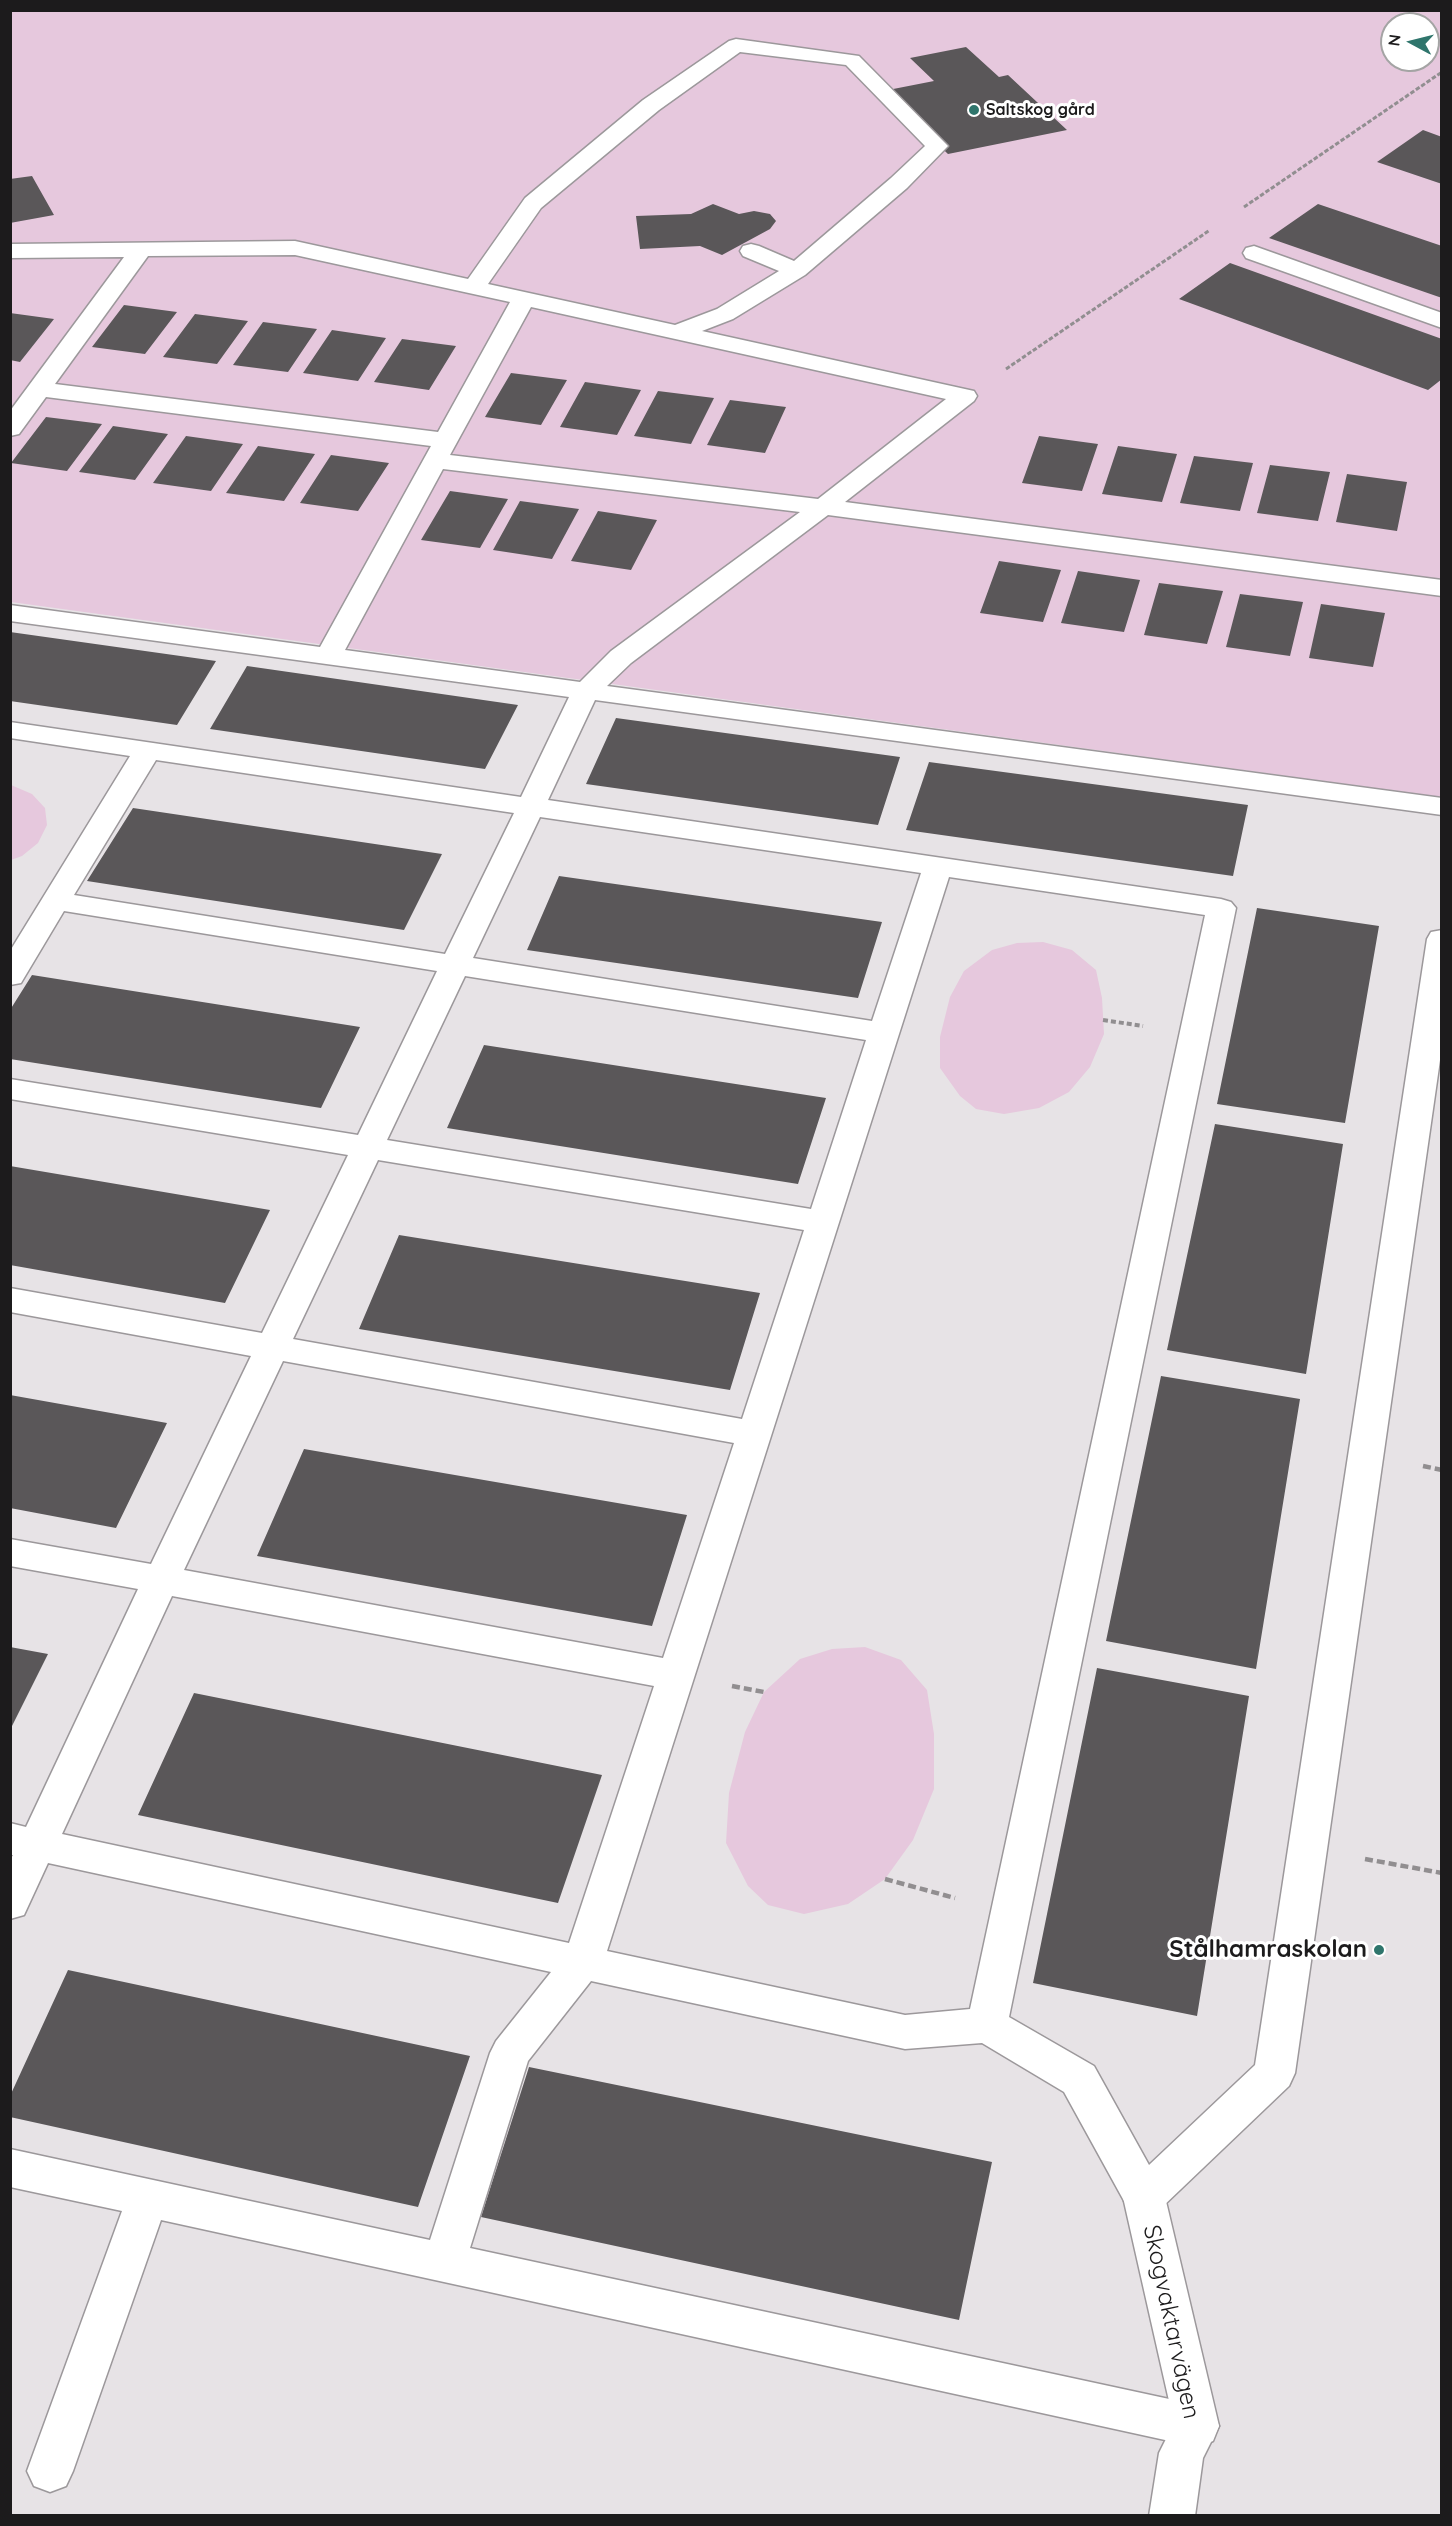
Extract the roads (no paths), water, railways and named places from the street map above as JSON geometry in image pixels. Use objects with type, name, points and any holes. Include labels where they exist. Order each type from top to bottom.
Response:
[{"type":"street","points":[[474,287],[533,203],[651,105],[736,45],[852,60],[937,146],[899,183],[797,270],[725,314],[677,332]]},
{"type":"street","points":[[10,251],[295,248],[965,396],[823,507],[621,657],[586,691],[161,1580],[23,1842],[10,1903]]},
{"type":"street","points":[[10,429],[25,401],[141,250]]},
{"type":"street","points":[[751,251],[797,270]]},
{"type":"street","points":[[1254,253],[1442,321]]},
{"type":"street","points":[[328,656],[524,298]]},
{"type":"street","points":[[25,401],[440,450],[823,507],[1442,588]]},
{"type":"street","points":[[10,613],[1442,807]]},
{"type":"street","points":[[10,730],[1221,908],[987,2025],[905,2032],[23,1842]]},
{"type":"street","points":[[10,976],[148,750]]},
{"type":"street","points":[[444,2262],[510,2053],[583,1962],[938,866]]},
{"type":"street","points":[[56,901],[883,1033]]},
{"type":"street","points":[[1144,2197],[1274,2073],[1442,939]]},
{"type":"street","points":[[10,1089],[822,1222]]},
{"type":"street","points":[[10,1300],[753,1434]]},
{"type":"street","points":[[10,1552],[675,1675]]},
{"type":"street","name":"Skogvaktarvägen","points":[[987,2025],[1078,2079],[1144,2197],[1197,2426],[1182,2453],[1172,2516]]},
{"type":"street","points":[[10,2168],[1197,2426]]},
{"type":"street","points":[[50,2471],[148,2198]]},
{"type":"place","name":"Saltskog gård","points":[[974,110]]},
{"type":"place","name":"Stålhamraskolan","points":[[1379,1950]]}]
